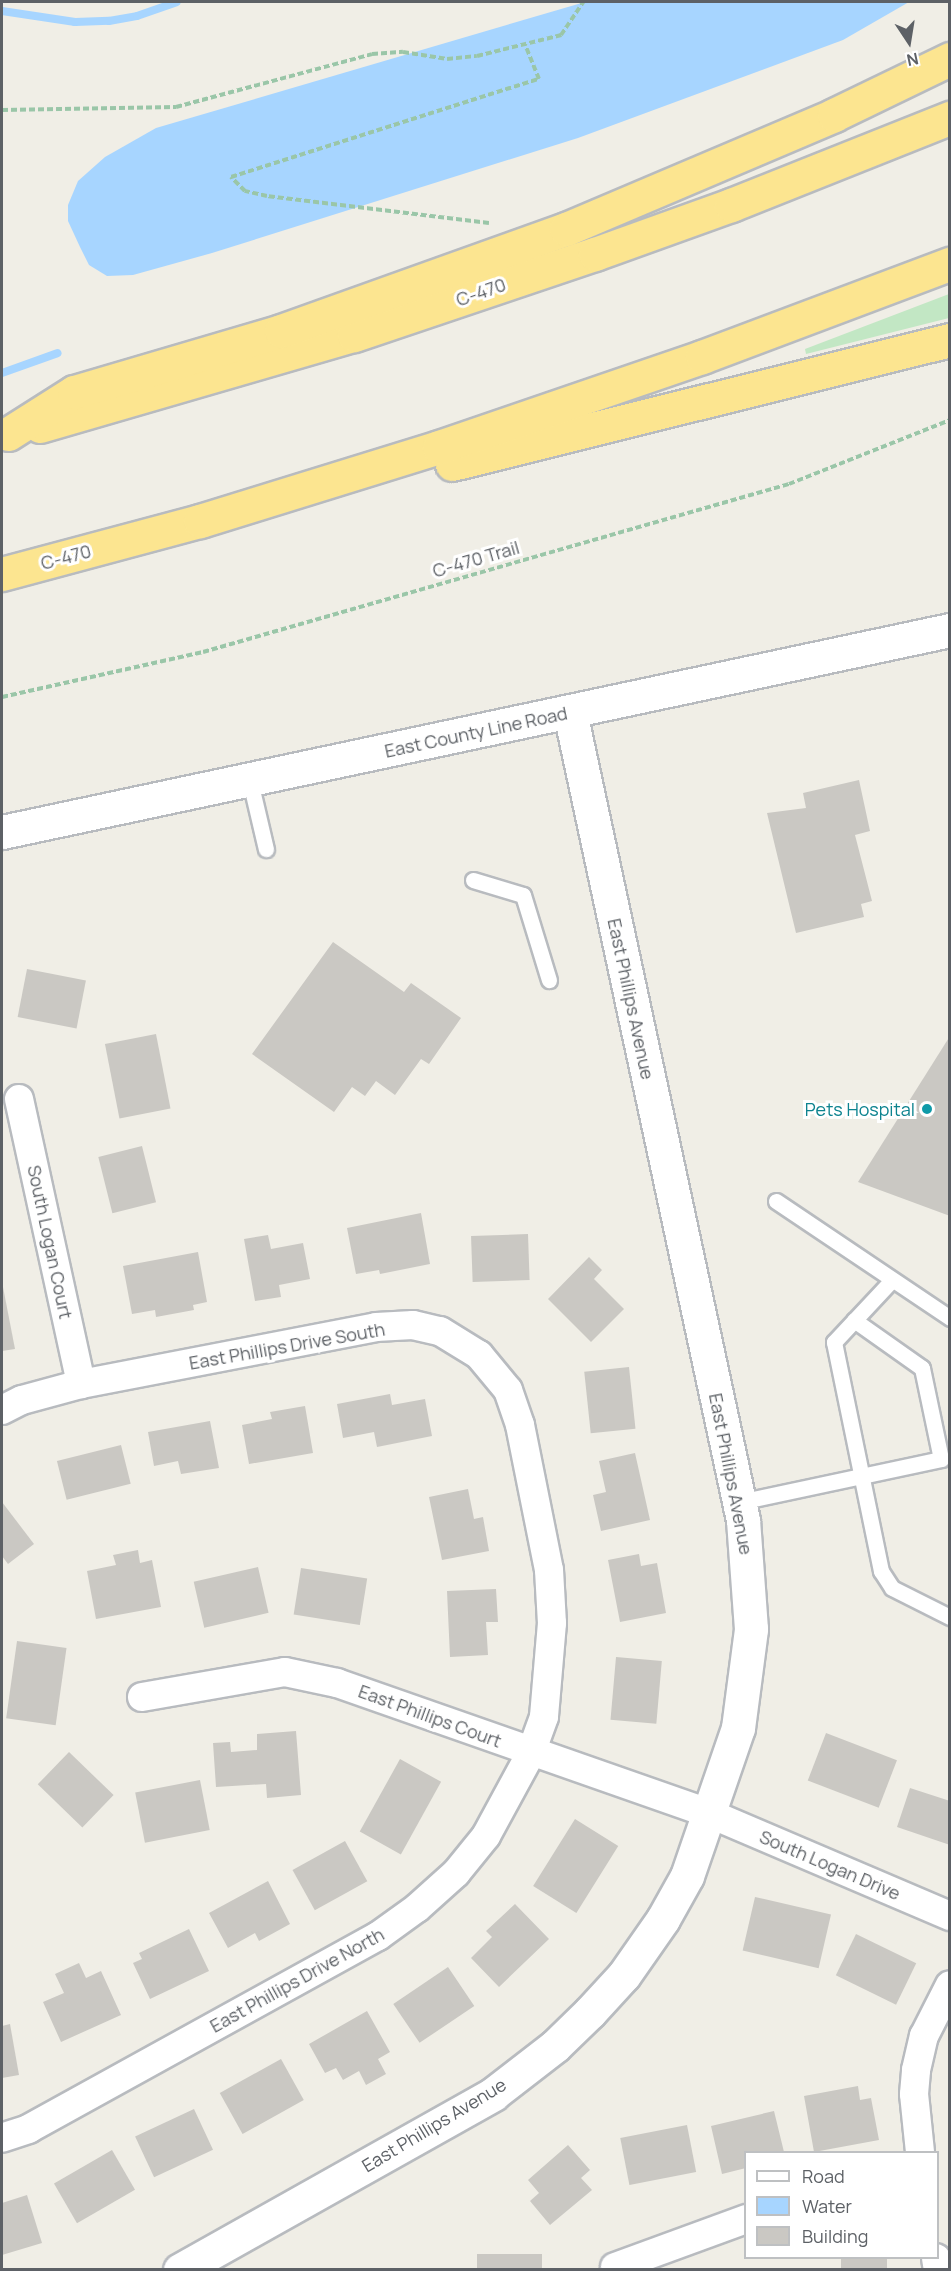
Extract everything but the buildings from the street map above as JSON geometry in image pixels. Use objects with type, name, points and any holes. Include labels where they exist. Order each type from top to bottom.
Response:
[{"type":"highway","points":[[5,435],[74,392],[281,331],[519,248],[752,151],[950,58]]},
{"type":"highway","name":"C-470","points":[[5,435],[354,335],[731,205],[950,118]]},
{"type":"highway","name":"C-470","points":[[2,574],[239,509],[587,398],[950,264]]},
{"type":"highway","points":[[239,509],[273,515],[587,429],[950,340]]},
{"type":"street","name":"East County Line Road","points":[[2,832],[250,781],[950,630]]},
{"type":"street","name":"East Phillips Avenue","points":[[180,2270],[493,2094],[555,2046],[624,1975],[663,1919],[687,1876],[711,1814],[738,1728],[751,1629],[748,1566],[739,1502],[570,712]]},
{"type":"street","name":"South Logan Court","points":[[19,1099],[81,1384]]},
{"type":"street","name":"East Phillips Drive South","points":[[2,1410],[22,1400],[81,1384],[376,1327],[413,1325],[440,1331],[479,1355],[508,1390],[520,1425],[549,1570],[550,1660],[544,1717],[531,1753]]},
{"type":"street","name":"East Phillips Court","points":[[142,1696],[285,1672],[337,1683],[531,1753],[711,1814]]},
{"type":"street","name":"East Phillips Drive North","points":[[2,2138],[29,2129],[337,1959],[417,1908],[456,1873],[486,1836],[531,1753]]},
{"type":"street","name":"South Logan Drive","points":[[711,1814],[950,1916]]},
{"type":"street","points":[[920,2151],[914,2094],[916,2070],[924,2036],[950,1985]]},
{"type":"street","points":[[615,2267],[744,2220]]},
{"type":"lane","points":[[250,781],[266,849]]},
{"type":"lane","points":[[473,880],[523,895],[549,980]]},
{"type":"lane","points":[[776,1201],[950,1318]]},
{"type":"lane","points":[[892,1280],[834,1342],[880,1571],[892,1588],[950,1617]]},
{"type":"lane","points":[[739,1502],[945,1458],[922,1368],[854,1320]]},
{"type":"path","points":[[2,110],[176,107],[372,54],[403,52],[462,58],[561,35],[583,2]]},
{"type":"path","points":[[519,248],[504,231],[479,221],[267,196],[245,191],[231,177],[539,80],[525,45]]},
{"type":"path","name":"C-470 Trail","points":[[2,698],[187,656],[753,494],[836,466],[950,420]]},
{"type":"green space","points":[[949,294],[949,318],[806,354],[805,349]]},
{"type":"water","points":[[585,2],[909,2],[843,40],[578,138],[212,253],[133,275],[107,276],[89,265],[68,221],[68,205],[78,181],[105,157],[156,128]]},
{"type":"waterway","points":[[2,11],[75,22],[109,21],[137,16],[177,2]]},
{"type":"waterway","points":[[2,373],[58,353]]},
{"type":"place","name":"Pets Hospital","points":[[927,1109]]}]
